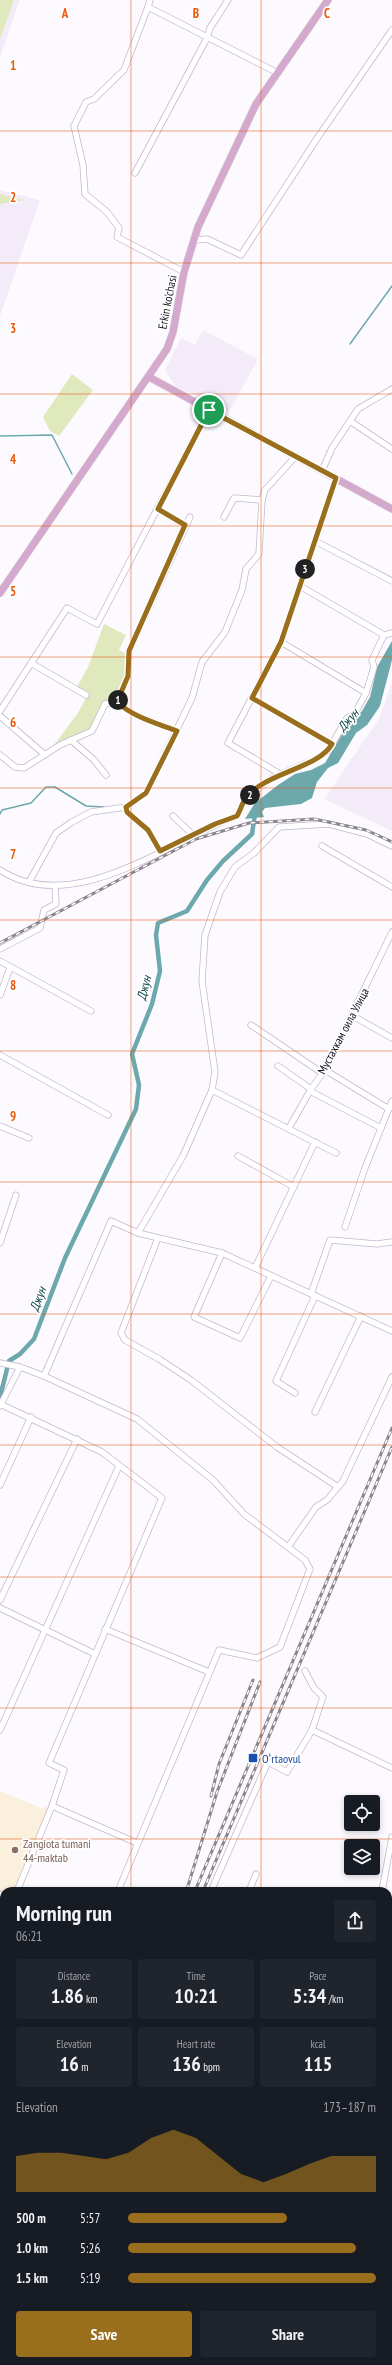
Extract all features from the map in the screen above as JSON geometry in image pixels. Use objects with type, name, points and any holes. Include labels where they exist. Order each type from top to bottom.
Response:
[{"type":"main road","name":"Erkin ko'chasi","points":[[0,592],[149,377],[170,341],[184,272],[196,240],[198,227],[256,104],[276,72],[328,0]]},
{"type":"main road","points":[[149,377],[392,509]]},
{"type":"street","points":[[150,0],[124,70],[94,99],[86,102],[74,126],[83,165],[85,194],[107,212],[119,228],[117,237],[184,272]]},
{"type":"street","points":[[135,173],[207,38],[210,28],[228,0]]},
{"type":"street","points":[[148,7],[276,72]]},
{"type":"street","points":[[196,240],[207,239],[241,255],[318,137],[392,30]]},
{"type":"street","points":[[322,471],[332,448],[358,409],[392,389]]},
{"type":"street","points":[[0,711],[67,608],[97,624],[209,410]]},
{"type":"street","points":[[350,421],[392,449]]},
{"type":"street","points":[[29,882],[56,833],[90,812],[126,807],[146,793],[192,698],[202,662],[225,632],[242,590],[246,569],[259,554],[262,500],[267,485],[296,456]]},
{"type":"street","points":[[280,774],[228,743],[281,642],[336,478]]},
{"type":"street","points":[[224,517],[234,498],[262,500]]},
{"type":"street","points":[[158,509],[185,525]]},
{"type":"street","points":[[117,702],[128,676],[129,651],[185,525],[190,517]]},
{"type":"street","points":[[315,541],[392,581]]},
{"type":"street","points":[[300,586],[384,635],[392,633]]},
{"type":"street","points":[[0,870],[29,882],[55,886],[76,884],[132,868],[160,851],[237,816],[246,798],[272,778],[316,759],[328,751],[347,718],[354,715],[366,694],[374,667],[372,660],[384,635]]},
{"type":"street","points":[[281,642],[366,694]]},
{"type":"street","points":[[31,663],[86,695]]},
{"type":"street","points":[[252,698],[332,744]]},
{"type":"street","points":[[117,702],[125,709],[140,717],[177,731]]},
{"type":"street","points":[[0,755],[15,767],[24,768],[72,740],[92,731],[105,704],[117,702]]},
{"type":"street","points":[[0,716],[45,755]]},
{"type":"street","points":[[72,740],[94,760],[106,775]]},
{"type":"street","points":[[126,807],[127,812],[148,830],[160,851]]},
{"type":"street","points":[[173,816],[193,835]]},
{"type":"street","points":[[138,1233],[183,1156],[212,1090],[215,1072],[202,981],[205,935],[220,892],[235,867],[254,853],[279,827],[329,824],[366,834],[392,846]]},
{"type":"street","points":[[322,846],[392,887]]},
{"type":"street","points":[[0,949],[40,928],[44,910],[56,904],[55,886]]},
{"type":"street","name":"Мустахкам оила Улица","points":[[289,1128],[324,1071],[353,1016],[392,932]]},
{"type":"street","points":[[0,961],[10,968],[92,1011]]},
{"type":"street","points":[[0,995],[10,968]]},
{"type":"street","points":[[353,1016],[391,1035]]},
{"type":"street","points":[[251,1025],[324,1071],[389,1108]]},
{"type":"street","points":[[0,1055],[108,1115]]},
{"type":"street","points":[[278,1066],[311,1090],[381,1128]]},
{"type":"street","points":[[212,1090],[336,1153]]},
{"type":"street","points":[[345,1227],[392,1101]]},
{"type":"street","points":[[0,1126],[29,1138]]},
{"type":"street","points":[[256,1268],[315,1142]]},
{"type":"street","points":[[238,1156],[294,1187]]},
{"type":"street","points":[[0,1243],[16,1196]]},
{"type":"street","points":[[44,1376],[111,1221],[138,1233],[222,1254],[256,1268],[392,1331]]},
{"type":"street","points":[[158,1238],[121,1333],[125,1340],[159,1359],[191,1380],[277,1447],[338,1487]]},
{"type":"street","points":[[295,1393],[276,1381],[313,1295],[330,1240],[377,1244],[392,1242]]},
{"type":"street","points":[[222,1254],[194,1317],[240,1338],[271,1276]]},
{"type":"street","points":[[315,1412],[361,1316]]},
{"type":"street","points":[[1,1363],[20,1367],[44,1376],[137,1419],[213,1480],[244,1514],[305,1560],[310,1569],[280,1647],[258,1658],[219,1650],[120,1887]]},
{"type":"street","points":[[19,1887],[52,1806],[52,1802],[64,1770],[49,1763],[94,1654],[162,1498],[102,1452],[31,1417],[1,1405],[20,1367]]},
{"type":"street","points":[[288,1547],[316,1507],[327,1500],[338,1487],[392,1376]]},
{"type":"street","points":[[0,1485],[31,1417]]},
{"type":"street","points":[[0,1600],[77,1440]]},
{"type":"street","points":[[0,1730],[47,1629],[119,1466]]},
{"type":"street","points":[[0,1608],[47,1629],[94,1654]]},
{"type":"street","points":[[105,1629],[209,1672]]},
{"type":"street","points":[[213,1887],[267,1764],[270,1763],[287,1772],[312,1730],[323,1697],[314,1688],[305,1671]]},
{"type":"street","points":[[312,1730],[392,1768]]},
{"type":"street","points":[[52,1806],[137,1844]]},
{"type":"street","points":[[383,1887],[392,1837]]},
{"type":"street","points":[[251,1887],[256,1874]]},
{"type":"shaded area","points":[[0,0],[20,0],[0,57]]},
{"type":"shaded area","points":[[0,190],[40,200],[0,316]]},
{"type":"shaded area","points":[[203,330],[258,359],[229,412],[175,386],[165,370],[181,338],[195,345]]},
{"type":"shaded area","points":[[392,682],[392,831],[324,799],[379,719]]},
{"type":"shaded area","name":"Zangiota tumani 44-maktab","points":[[0,1791],[44,1809],[45,1807],[48,1808],[15,1887],[0,1887]]},
{"type":"green space","points":[[0,0],[14,0],[0,39]]},
{"type":"green space","points":[[0,194],[24,200],[0,204]]},
{"type":"green space","points":[[72,374],[93,390],[59,436],[50,431],[43,417]]},
{"type":"green space","points":[[104,624],[126,635],[119,650],[126,654],[127,677],[116,698],[102,703],[91,729],[52,748],[78,713],[88,694],[77,687],[88,667]]},
{"type":"water","points":[[392,641],[392,660],[380,706],[367,725],[356,733],[338,763],[328,768],[317,782],[312,798],[301,804],[265,808],[262,812],[264,817],[245,819],[255,803],[278,785],[295,774],[311,770],[325,763],[347,726],[362,711],[370,697],[377,667]]},
{"type":"waterway","points":[[350,344],[392,286]]},
{"type":"waterway","points":[[0,436],[52,435],[72,474]]},
{"type":"waterway","points":[[0,814],[2,810],[31,803],[46,787],[55,787],[86,806],[104,807]]},
{"type":"waterway","name":"Джун","points":[[0,1397],[9,1361],[20,1354],[34,1339],[65,1258],[136,1109],[139,1085],[132,1054],[152,1004],[160,971],[156,935],[158,923],[187,911],[207,880],[223,861],[252,834],[255,814]]},
{"type":"railway","points":[[0,943],[196,839],[249,823],[314,819],[366,830],[392,842]]},
{"type":"railway","points":[[197,1887],[392,1428]]},
{"type":"railway","points":[[205,1887],[392,1447]]},
{"type":"railway","points":[[211,1796],[219,1764],[253,1680]]},
{"type":"railway","points":[[188,1887],[217,1792],[260,1682]]},
{"type":"place","name":"Oʻrtaovul","points":[[253,1758]]},
{"type":"place","name":"Zangiota tumani 44-maktab","points":[[15,1850]]},
{"type":"route","points":[[209,410],[336,478],[281,642],[252,698],[332,744],[328,751],[316,759],[272,778],[246,798],[237,816],[215,824],[160,851],[148,830],[127,812],[126,807],[146,793],[177,731],[140,717],[125,709],[117,702],[128,676],[129,651],[185,525],[158,509],[209,410]]}]
